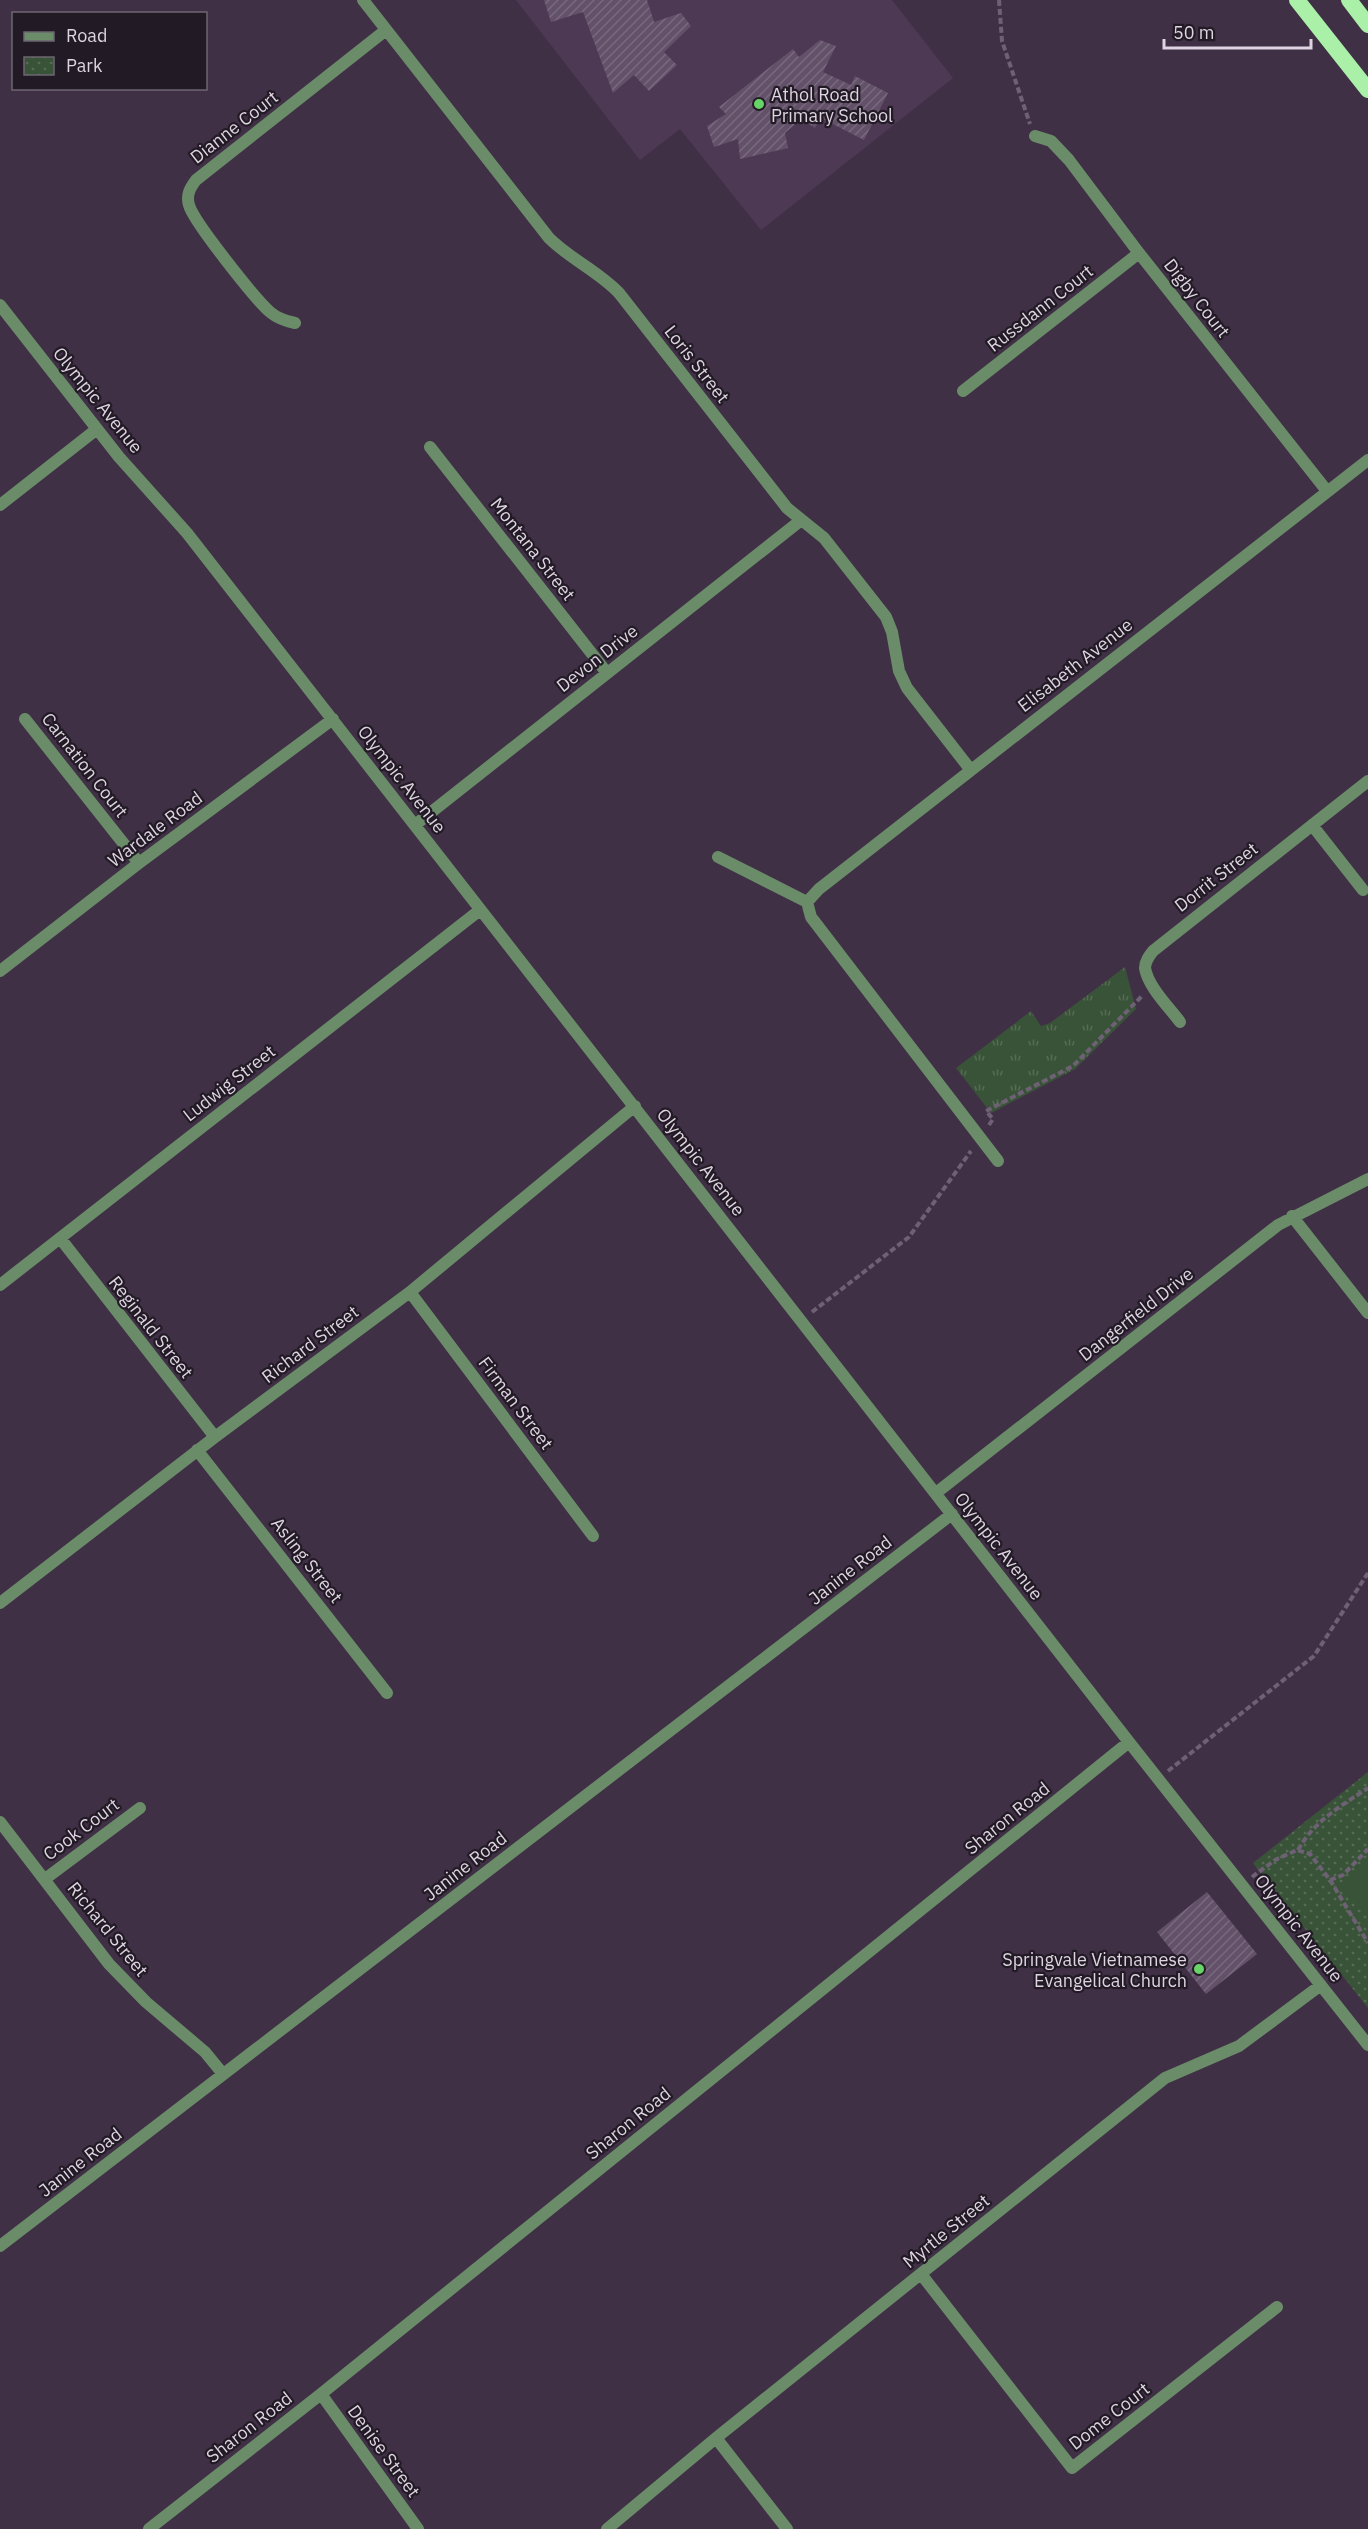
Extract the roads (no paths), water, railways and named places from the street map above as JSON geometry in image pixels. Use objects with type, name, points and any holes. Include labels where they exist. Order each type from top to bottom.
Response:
[{"type":"highway","points":[[1297,0],[1368,90]]},
{"type":"highway","points":[[1349,0],[1368,25]]},
{"type":"street","name":"Loris Street","points":[[363,0],[549,238],[599,274],[619,293],[787,508],[800,521],[824,538],[886,617],[892,632],[899,671],[907,688],[970,770]]},
{"type":"street","name":"Dianne Court","points":[[295,323],[278,317],[265,307],[200,225],[189,206],[190,187],[387,30]]},
{"type":"street","name":"Digby Court","points":[[1035,136],[1051,141],[1069,160],[1138,254],[1327,491]]},
{"type":"street","name":"Russdann Court","points":[[963,391],[1138,254]]},
{"type":"street","name":"Olympic Avenue","points":[[0,305],[97,429],[187,532],[1129,1742],[1368,2045]]},
{"type":"street","points":[[0,505],[97,429]]},
{"type":"street","name":"Montana Street","points":[[430,447],[607,673]]},
{"type":"street","name":"Elisabeth Avenue","points":[[807,902],[819,889],[970,770],[1368,460]]},
{"type":"street","name":"Devon Drive","points":[[415,825],[800,521]]},
{"type":"street","name":"Carnation Court","points":[[25,718],[139,863]]},
{"type":"street","name":"Wardale Road","points":[[0,971],[139,863],[333,719]]},
{"type":"street","name":"Dorrit Street","points":[[1180,1022],[1153,985],[1145,970],[1146,961],[1160,944],[1368,781]]},
{"type":"street","points":[[1312,825],[1363,890]]},
{"type":"street","points":[[718,857],[807,902],[811,917],[998,1161]]},
{"type":"street","name":"Ludwig Street","points":[[0,1285],[480,910]]},
{"type":"street","name":"Richard Street","points":[[0,1603],[214,1437],[410,1292],[635,1106]]},
{"type":"street","name":"Dangerfield Drive","points":[[936,1493],[1292,1216],[1368,1179]]},
{"type":"street","points":[[1292,1216],[1368,1313]]},
{"type":"street","name":"Reginald Street","points":[[60,1238],[214,1437]]},
{"type":"street","name":"Firman Street","points":[[410,1292],[593,1536]]},
{"type":"street","name":"Asling Street","points":[[197,1450],[387,1693]]},
{"type":"street","name":"Janine Road","points":[[0,2246],[952,1514]]},
{"type":"street","name":"Sharon Road","points":[[149,2529],[321,2394],[1129,1742]]},
{"type":"street","name":"Cook Court","points":[[45,1879],[140,1808]]},
{"type":"street","name":"Richard Street","points":[[0,1822],[109,1964],[146,2002],[205,2052],[223,2074]]},
{"type":"street","name":"Myrtle Street","points":[[607,2529],[716,2438],[1165,2078],[1239,2046],[1321,1985]]},
{"type":"street","name":"Dome Court","points":[[921,2274],[1072,2468],[1277,2307]]},
{"type":"street","name":"Denise Street","points":[[321,2394],[418,2529]]},
{"type":"street","points":[[716,2438],[787,2529]]},
{"type":"place","name":"Athol Road Primary School","points":[[759,104]]},
{"type":"place","name":"Springvale Vietnamese Evangelical Church","points":[[1199,1969]]}]
